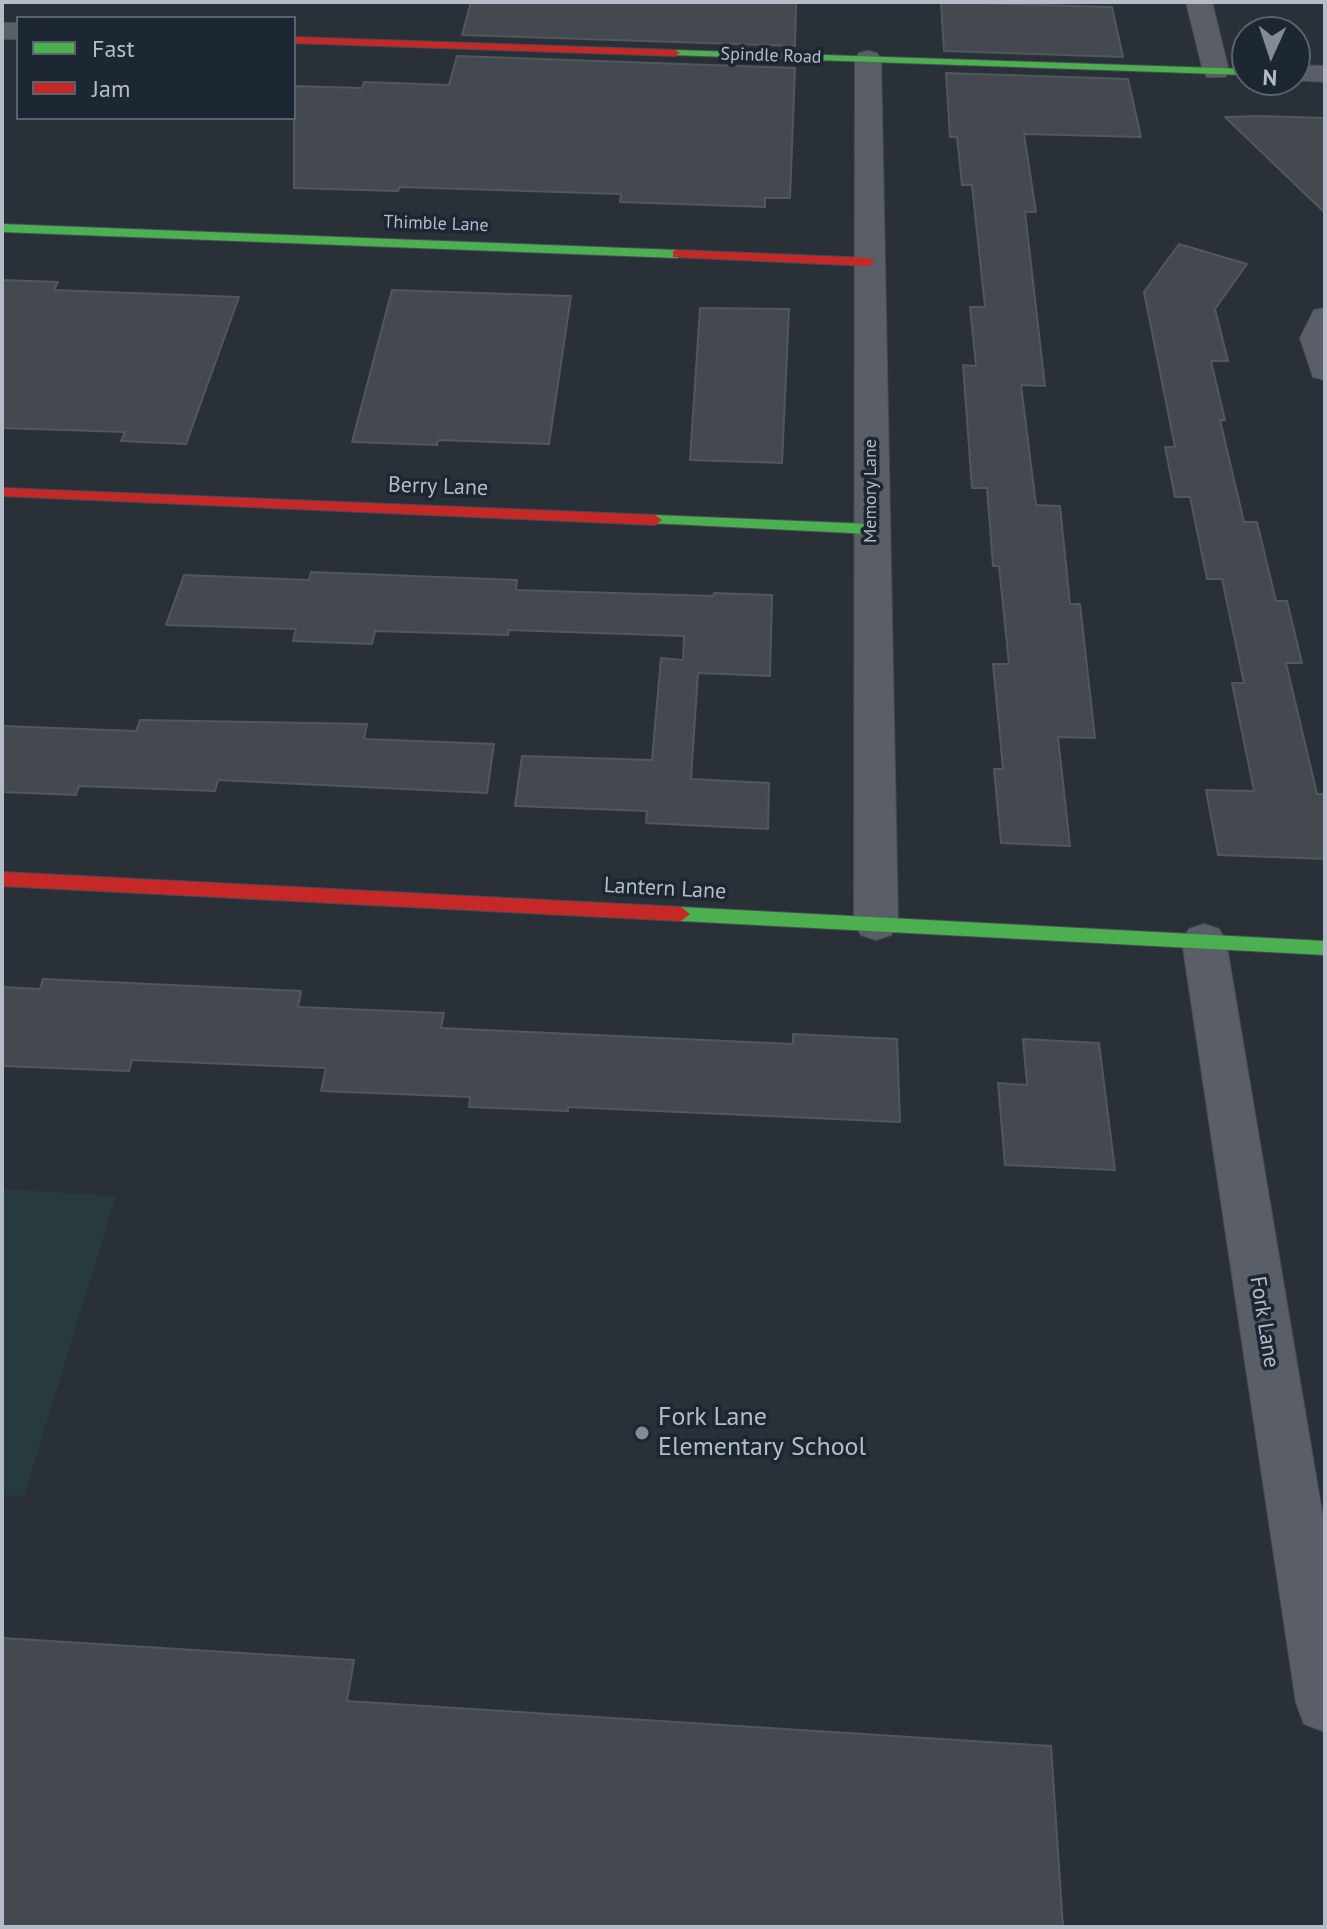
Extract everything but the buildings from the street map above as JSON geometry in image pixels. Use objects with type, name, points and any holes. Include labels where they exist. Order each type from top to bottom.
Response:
[{"type":"street","points":[[1199,2],[1216,71]]},
{"type":"street","name":"Spindle Road","points":[[296,40],[1231,71]]},
{"type":"street","name":"Memory Lane","points":[[868,59],[876,923]]},
{"type":"street","name":"Thimble Lane","points":[[2,228],[869,262]]},
{"type":"street","points":[[1325,317],[1316,338],[1325,370]]},
{"type":"street","name":"Berry Lane","points":[[2,492],[871,529]]},
{"type":"street","name":"Lantern Lane","points":[[2,879],[1325,948]]},
{"type":"street","name":"Fork Lane","points":[[1204,941],[1312,1539],[1325,1703]]},
{"type":"green space","points":[[2,1189],[116,1196],[24,1496],[2,1495]]},
{"type":"traffic: fast","points":[[675,53],[1231,71]]},
{"type":"traffic: fast","points":[[2,228],[677,254]]},
{"type":"traffic: fast","points":[[655,520],[871,529]]},
{"type":"traffic: fast","points":[[681,914],[1325,948]]},
{"type":"traffic: jam","points":[[296,40],[675,53]]},
{"type":"traffic: jam","points":[[677,254],[869,262]]},
{"type":"traffic: jam","points":[[2,492],[655,520]]},
{"type":"traffic: jam","points":[[2,879],[681,914]]},
{"type":"place","name":"Fork Lane Elementary School","points":[[642,1433]]}]
